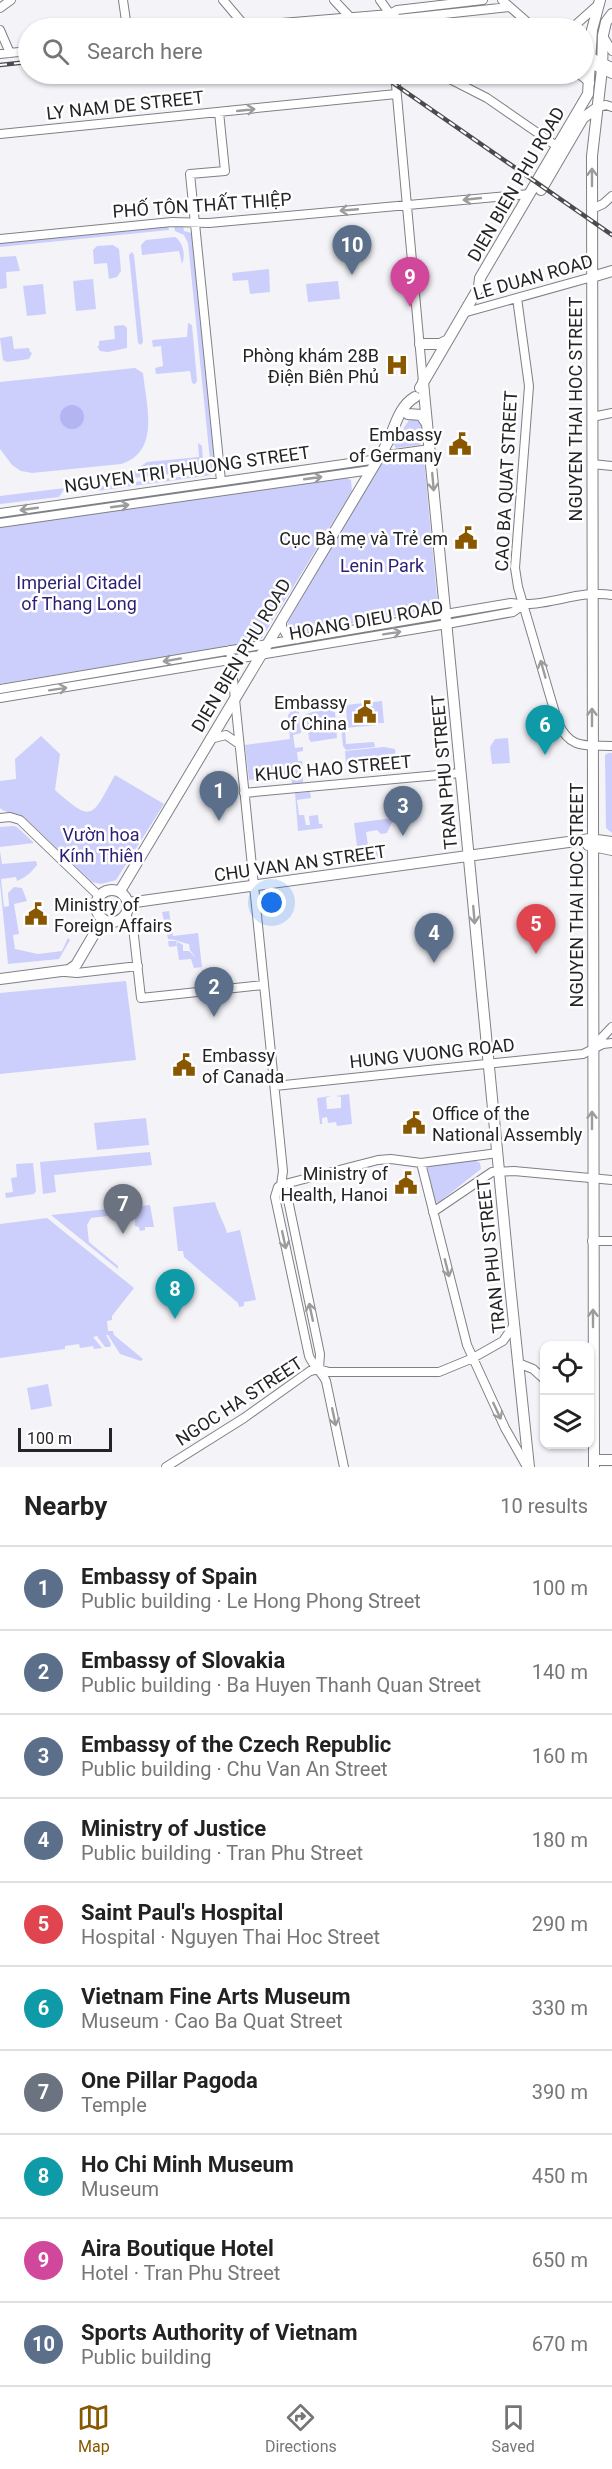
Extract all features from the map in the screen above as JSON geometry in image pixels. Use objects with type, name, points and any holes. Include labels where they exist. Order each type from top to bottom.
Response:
[{"type":"main road","points":[[597,64],[594,18],[601,1]]},
{"type":"main road","points":[[597,64],[606,22],[612,14]]},
{"type":"main road","name":"NGUYEN THAI HOC STREET","points":[[592,1395],[592,156],[598,107],[597,64]]},
{"type":"main road","name":"DIEN BIEN PHU ROAD","points":[[391,436],[398,430],[408,414],[423,382],[478,286],[480,278],[588,94],[590,84]]},
{"type":"main road","name":"DIEN BIEN PHU ROAD","points":[[478,286],[485,283],[583,118],[598,107]]},
{"type":"main road","name":"LE DUAN ROAD","points":[[592,277],[612,271]]},
{"type":"main road","points":[[420,344],[440,344],[448,340]]},
{"type":"main road","name":"TRAN PHU STREET","points":[[423,382],[528,1467]]},
{"type":"main road","name":"DIEN BIEN PHU ROAD","points":[[120,891],[378,459],[391,436],[398,417],[408,401],[415,397]]},
{"type":"main road","points":[[408,414],[420,415],[427,424]]},
{"type":"main road","points":[[592,842],[612,842]]},
{"type":"main road","points":[[592,842],[612,850]]},
{"type":"main road","name":"CHU VAN AN STREET","points":[[128,903],[546,846],[555,849],[592,842]]},
{"type":"main road","points":[[108,890],[120,891],[128,903],[126,915],[113,922],[103,919],[97,911],[99,896],[108,890]]},
{"type":"main road","points":[[0,978],[65,972],[76,965],[103,919]]},
{"type":"main road","name":"NGUYEN THAI HOC STREET","points":[[593,1449],[594,1464]]},
{"type":"main road","points":[[594,1464],[612,1460]]},
{"type":"street","points":[[0,9],[11,0]]},
{"type":"street","points":[[123,0],[126,18]]},
{"type":"street","points":[[224,0],[239,18]]},
{"type":"street","points":[[334,0],[349,16]]},
{"type":"street","points":[[380,0],[390,14],[396,18]]},
{"type":"street","points":[[328,18],[390,14],[398,10],[483,0]]},
{"type":"street","points":[[502,0],[522,18]]},
{"type":"street","points":[[583,18],[601,1]]},
{"type":"street","points":[[407,18],[509,7]]},
{"type":"street","points":[[390,14],[391,18]]},
{"type":"street","points":[[0,30],[10,53]]},
{"type":"street","points":[[603,36],[612,51]]},
{"type":"street","points":[[0,54],[18,52]]},
{"type":"street","name":"TRAN PHU STREET","points":[[396,84],[423,382]]},
{"type":"street","points":[[460,84],[487,98],[558,147]]},
{"type":"street","name":"LY NAM DE STREET","points":[[0,134],[396,94]]},
{"type":"street","points":[[598,107],[606,105],[612,107]]},
{"type":"street","points":[[219,112],[225,171],[190,174],[221,481]]},
{"type":"street","name":"PHỐ TÔN THẤT THIỆP","points":[[0,239],[172,222],[407,206],[530,194]]},
{"type":"street","points":[[592,209],[603,204],[612,196]]},
{"type":"street","name":"LE DUAN ROAD","points":[[463,313],[592,277]]},
{"type":"street","name":"CAO BA QUAT STREET","points":[[517,298],[529,386],[515,568],[523,605],[561,729],[570,741],[612,746]]},
{"type":"street","points":[[592,417],[612,413]]},
{"type":"street","name":"NGUYEN TRI PHUONG STREET","points":[[0,513],[378,459],[387,455],[430,449]]},
{"type":"street","points":[[592,464],[612,466]]},
{"type":"street","name":"NGUYEN TRI PHUONG STREET","points":[[0,523],[371,470]]},
{"type":"street","points":[[262,475],[264,485]]},
{"type":"street","points":[[81,501],[82,511]]},
{"type":"street","name":"HOANG DIEU ROAD","points":[[0,698],[260,655],[446,619],[511,603],[523,605],[592,594],[612,595]]},
{"type":"street","points":[[282,618],[282,627],[286,634],[297,639]]},
{"type":"street","name":"HOANG DIEU ROAD","points":[[0,689],[297,639],[446,619]]},
{"type":"street","points":[[230,650],[283,1171],[281,1185],[275,1197],[309,1356],[326,1381],[344,1467]]},
{"type":"street","points":[[210,739],[226,735],[239,744]]},
{"type":"street","name":"KHUC HAO STREET","points":[[244,793],[460,772]]},
{"type":"street","points":[[0,818],[10,817],[20,820],[99,896]]},
{"type":"street","points":[[126,915],[133,927],[141,998],[264,985]]},
{"type":"street","points":[[65,972],[77,973],[138,966]]},
{"type":"street","points":[[592,1049],[612,1027]]},
{"type":"street","name":"HUNG VUONG ROAD","points":[[274,1086],[583,1054],[612,1043]]},
{"type":"street","points":[[281,1185],[378,1160],[421,1163],[498,1153]]},
{"type":"street","points":[[421,1163],[461,1326],[472,1358],[505,1428],[528,1467]]},
{"type":"street","points":[[433,1212],[484,1175],[499,1171],[612,1180]]},
{"type":"street","points":[[281,1185],[287,1194],[321,1358],[319,1369]]},
{"type":"street","points":[[592,1241],[612,1241]]},
{"type":"street","points":[[291,1274],[303,1271]]},
{"type":"street","points":[[514,1325],[503,1341],[517,1350]]},
{"type":"street","name":"NGOC HA STREET","points":[[166,1467],[244,1418],[310,1371],[319,1369],[433,1374],[472,1358],[503,1341]]},
{"type":"street","points":[[518,1363],[540,1376]]},
{"type":"green space","points":[[183,225],[184,231],[192,233],[218,469],[212,475],[97,491],[92,487],[198,475],[210,460],[188,243],[184,235],[175,231],[174,226]]},
{"type":"green space","points":[[168,226],[169,230],[0,247],[0,243]]},
{"type":"green space","points":[[175,237],[183,249],[182,264],[179,251],[142,255],[141,245],[146,240]]},
{"type":"green space","points":[[113,245],[119,249],[121,271],[117,277],[109,279],[107,263],[94,264],[93,250],[97,246]]},
{"type":"green space","points":[[132,252],[143,342],[141,345],[138,343],[129,255]]},
{"type":"green space","points":[[16,256],[20,271],[6,272],[7,288],[0,289],[0,257]]},
{"type":"green space","points":[[269,269],[270,292],[250,294],[248,280],[233,281],[232,273]]},
{"type":"green space","points":[[93,279],[96,309],[76,311],[73,281]]},
{"type":"green space","points":[[338,281],[340,299],[308,302],[306,284]]},
{"type":"green space","points":[[43,284],[46,314],[27,316],[23,286]]},
{"type":"green space","points":[[188,323],[192,325],[197,381],[195,384],[192,383],[190,371],[156,374],[155,368],[163,366],[161,346],[153,347],[152,340],[187,337]]},
{"type":"green space","points":[[124,325],[127,328],[127,348],[108,352],[100,351],[97,346],[99,346],[99,341],[115,339],[114,326]]},
{"type":"green space","points":[[12,336],[14,349],[29,348],[32,353],[29,359],[7,362],[3,360],[0,338]]},
{"type":"green space","points":[[135,368],[143,373],[148,426],[142,449],[134,458],[121,464],[32,473],[21,471],[12,465],[0,449],[0,382]]},
{"type":"green space","points":[[411,417],[422,421],[424,440],[420,445],[396,448],[393,444]]},
{"type":"green space","points":[[198,443],[202,446],[203,462],[197,471],[115,480],[110,477],[134,471],[147,462],[199,457]]},
{"type":"green space","name":"Lenin Park","points":[[419,456],[424,459],[438,608],[296,634],[291,633],[287,627],[288,621],[381,465],[387,461]]},
{"type":"green space","name":"Imperial Citadel of Thang Long","points":[[344,477],[351,480],[352,491],[260,641],[0,684],[0,526]]},
{"type":"green space","points":[[65,488],[59,497],[0,504],[0,496]]},
{"type":"green space","points":[[382,701],[384,723],[345,728],[346,744],[374,742],[375,747],[346,750],[343,746],[341,726],[347,725],[346,705]]},
{"type":"green space","points":[[298,704],[301,733],[293,735],[295,748],[303,747],[303,751],[297,752],[298,761],[302,761],[303,783],[292,784],[291,775],[249,780],[245,745],[290,739],[288,715]]},
{"type":"green space","points":[[332,708],[335,712],[337,738],[311,742],[306,714]]},
{"type":"green space","name":"Vườn hoa Kính Thiên","points":[[41,736],[60,754],[55,790],[78,808],[91,811],[96,807],[115,775],[164,804],[116,880],[101,884],[92,882],[24,817],[0,808],[0,781],[16,779],[15,759]]},
{"type":"green space","points":[[508,738],[510,763],[492,764],[490,747],[495,739]]},
{"type":"green space","points":[[384,747],[395,749],[396,761],[346,765],[345,751]]},
{"type":"green space","points":[[612,753],[612,833],[606,828],[605,755]]},
{"type":"green space","points":[[310,792],[311,798],[297,800],[299,815],[304,815],[306,825],[310,825],[309,816],[318,815],[319,824],[322,824],[323,828],[298,831],[295,793]]},
{"type":"green space","points":[[394,818],[387,833],[381,834],[377,830],[366,832],[368,845],[378,853],[380,858],[359,861],[354,823]]},
{"type":"green space","points":[[13,826],[34,843],[0,847],[0,827]]},
{"type":"green space","points":[[0,851],[2,864],[36,861],[37,865],[17,881],[16,877],[1,879],[4,907],[9,906],[8,893],[14,887],[22,888],[27,901],[14,904],[19,934],[13,935],[15,949],[38,954],[62,951],[68,938],[70,940],[59,959],[8,964],[0,883]]},
{"type":"green space","points":[[169,911],[173,936],[198,933],[202,967],[194,968],[191,959],[179,960],[177,946],[169,947],[168,941],[177,941],[176,946],[178,942],[183,945],[183,951],[189,951],[196,958],[189,944],[174,940],[168,939],[162,912]]},
{"type":"green space","points":[[126,981],[136,1060],[0,1074],[0,993]]},
{"type":"green space","points":[[349,1094],[352,1124],[337,1126],[336,1122],[328,1123],[327,1117],[322,1118],[322,1124],[320,1124],[317,1098],[331,1096],[326,1098],[327,1109],[341,1108],[341,1097],[336,1096]]},
{"type":"green space","points":[[146,1118],[149,1145],[97,1150],[94,1123]]},
{"type":"green space","points":[[150,1152],[152,1165],[54,1175],[56,1192],[43,1194],[40,1162]]},
{"type":"green space","points":[[473,1159],[480,1163],[481,1169],[439,1202],[435,1202],[427,1166]]},
{"type":"green space","points":[[33,1163],[36,1191],[34,1194],[6,1198],[5,1193],[13,1192],[11,1178],[17,1177],[16,1164]]},
{"type":"green space","points":[[215,1202],[227,1233],[240,1230],[256,1300],[244,1302],[244,1306],[239,1307],[238,1303],[184,1257],[183,1251],[178,1251],[173,1207]]},
{"type":"green space","points":[[150,1205],[154,1227],[145,1227],[145,1230],[140,1231],[139,1227],[135,1226],[135,1218],[130,1217],[129,1207]]},
{"type":"green space","points":[[108,1209],[108,1216],[91,1218],[87,1225],[89,1242],[118,1266],[118,1269],[51,1215]]},
{"type":"green space","points":[[47,1218],[134,1288],[112,1316],[112,1320],[107,1321],[108,1331],[113,1331],[114,1335],[143,1359],[141,1361],[120,1354],[108,1335],[106,1335],[111,1344],[110,1347],[105,1347],[97,1336],[93,1337],[102,1348],[94,1349],[93,1346],[80,1348],[79,1344],[65,1346],[65,1349],[0,1358],[0,1224]]},
{"type":"green space","points":[[48,1384],[52,1406],[31,1410],[27,1388]]},
{"type":"shaded area","points":[[72,405],[77,406],[83,412],[83,422],[77,428],[72,429],[67,428],[61,422],[60,417],[61,412],[67,406]]},
{"type":"railway","points":[[0,65],[18,63]]},
{"type":"railway","points":[[394,84],[612,235]]},
{"type":"place","name":"Sports Authority of Vietnam","points":[[352,275]]},
{"type":"place","name":"Aira Boutique Hotel","points":[[410,307]]},
{"type":"place","name":"Phòng khám 28B Điện Biên Phủ","points":[[397,365]]},
{"type":"place","name":"Embassy of Germany","points":[[460,444]]},
{"type":"place","name":"Cục Bà mẹ và Trẻ em","points":[[466,538]]},
{"type":"place","name":"Embassy of China","points":[[365,712]]},
{"type":"place","name":"Vietnam Fine Arts Museum","points":[[545,755]]},
{"type":"place","name":"Embassy of Spain","points":[[219,821]]},
{"type":"place","name":"Embassy of the Czech Republic","points":[[403,836]]},
{"type":"place","name":"Ministry of Foreign Affairs","points":[[36,914]]},
{"type":"place","name":"Saint Paul's Hospital","points":[[536,954]]},
{"type":"place","name":"Ministry of Justice","points":[[434,963]]},
{"type":"place","name":"Embassy of Slovakia","points":[[214,1017]]},
{"type":"place","name":"Embassy of Canada","points":[[184,1065]]},
{"type":"place","name":"Office of the National Assembly","points":[[414,1123]]},
{"type":"place","name":"Ministry of Health, Hanoi","points":[[406,1183]]},
{"type":"place","name":"One Pillar Pagoda","points":[[123,1234]]},
{"type":"place","name":"Ho Chi Minh Museum","points":[[175,1319]]}]
